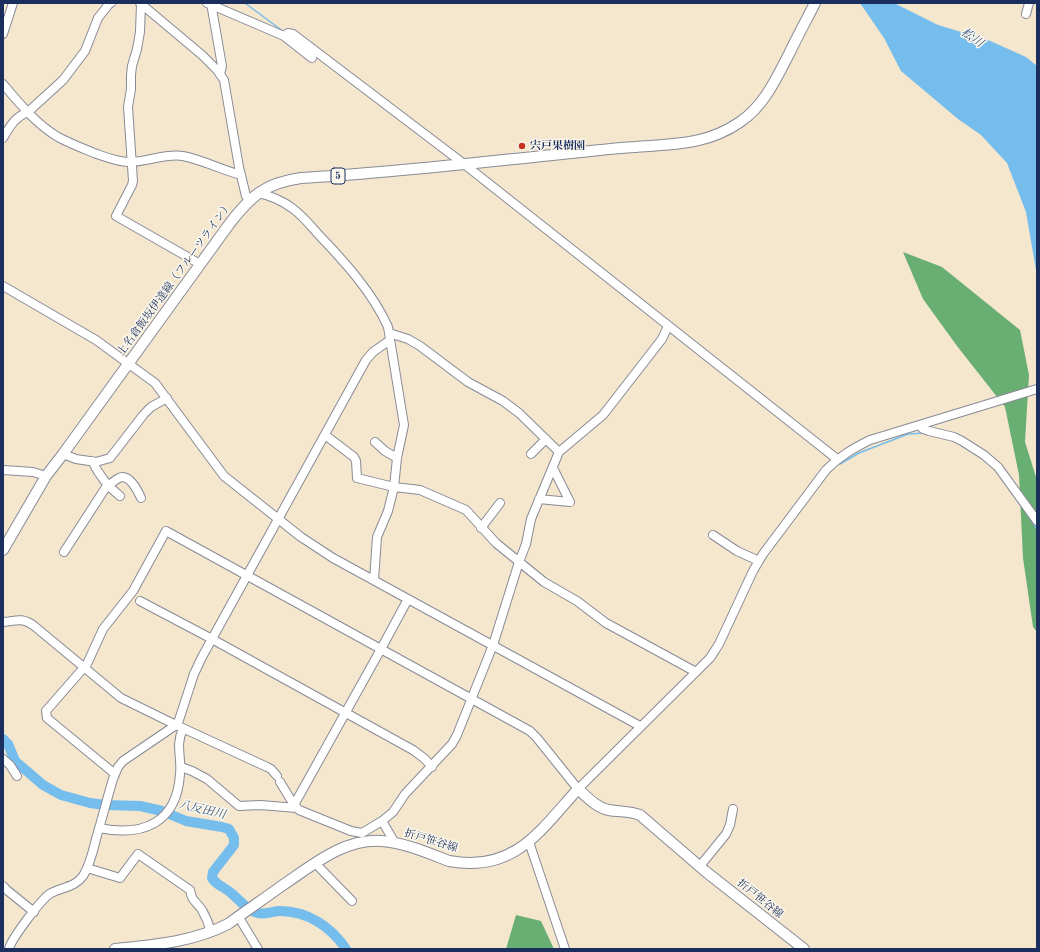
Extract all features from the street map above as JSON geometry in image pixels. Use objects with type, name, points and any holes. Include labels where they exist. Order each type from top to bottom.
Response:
[{"type":"main road","name":"上名倉飯坂伊達線（フルーツライン）","points":[[3,550],[46,476],[230,223],[258,193],[285,180],[618,148],[687,143],[713,137],[740,122],[753,111],[765,97],[782,69],[815,3]]},
{"type":"main road","name":"折戸笹谷線","points":[[115,949],[177,942],[211,932],[228,924],[315,863],[338,849],[361,838],[395,843],[449,861],[471,864],[498,859],[523,847],[537,835],[578,789],[594,803],[608,810],[633,812],[640,815],[767,921],[804,949]]},
{"type":"street","points":[[3,34],[5,15],[13,3]]},
{"type":"street","points":[[3,138],[13,121],[22,114],[28,112],[63,80],[85,51],[93,27],[98,18],[111,3]]},
{"type":"street","points":[[141,3],[202,55],[224,80],[241,176],[246,196],[249,201]]},
{"type":"street","points":[[141,3],[140,32],[132,66],[131,89],[128,107],[130,162],[133,181],[116,216],[200,264]]},
{"type":"street","points":[[1026,14],[1029,3]]},
{"type":"street","points":[[210,4],[222,66],[220,74]]},
{"type":"street","points":[[210,4],[284,36],[312,58]]},
{"type":"street","points":[[284,36],[288,33],[292,34],[464,164],[837,459]]},
{"type":"street","points":[[3,84],[20,105],[37,121],[57,136],[75,146],[111,159],[130,162],[138,162],[169,155],[184,156],[241,176]]},
{"type":"street","points":[[258,193],[292,208],[336,253],[382,314],[388,327],[404,425],[397,458],[394,487],[388,511],[377,537],[374,580]]},
{"type":"street","points":[[3,286],[96,340],[129,362],[155,383],[224,476],[301,536],[334,558],[640,726]]},
{"type":"street","points":[[3,622],[26,620],[34,625],[121,698],[179,727],[271,769],[299,810],[351,831],[361,838],[393,812],[405,794],[452,744],[457,735],[493,644],[526,544],[531,519],[560,452],[603,415],[662,338],[668,326]]},
{"type":"street","points":[[99,828],[114,831],[138,830],[167,813],[177,792],[181,766],[178,747],[179,720],[194,674],[367,358],[389,336]]},
{"type":"street","points":[[389,336],[408,339],[420,346],[468,382],[503,401],[560,452]]},
{"type":"street","points":[[115,774],[47,718],[46,715],[48,708],[84,668],[103,629],[132,591],[166,531],[471,700],[530,731],[578,789],[710,658],[719,644],[763,554],[822,476],[837,459],[850,450],[870,440],[1037,390]]},
{"type":"street","points":[[63,454],[76,459],[92,461],[110,458],[144,414],[151,407],[167,398]]},
{"type":"street","points":[[920,425],[923,429],[954,437],[984,455],[998,467],[1037,520]]},
{"type":"street","points":[[325,435],[354,457],[356,461],[357,478],[394,487],[420,490],[466,510],[496,543],[544,582],[577,601],[606,623],[696,672]]},
{"type":"street","points":[[531,454],[546,439]]},
{"type":"street","points":[[374,442],[397,458]]},
{"type":"street","points":[[92,461],[97,472],[111,489],[120,496]]},
{"type":"street","points":[[539,499],[570,502],[553,468]]},
{"type":"street","points":[[3,470],[33,472],[46,476]]},
{"type":"street","points":[[64,552],[108,485],[119,478],[124,477],[129,480],[142,498]]},
{"type":"street","points":[[481,528],[500,503]]},
{"type":"street","points":[[713,535],[732,548],[759,561]]},
{"type":"street","points":[[295,806],[408,599]]},
{"type":"street","points":[[140,601],[413,750],[425,759],[432,767]]},
{"type":"street","points":[[9,949],[13,939],[43,900],[50,894],[72,886],[78,882],[87,868],[118,767],[123,761],[179,727]]},
{"type":"street","points":[[3,760],[10,765],[17,776]]},
{"type":"street","points":[[181,766],[207,779],[239,806],[295,806]]},
{"type":"street","points":[[700,866],[726,834],[730,825],[733,809]]},
{"type":"street","points":[[382,821],[395,843]]},
{"type":"street","points":[[529,842],[565,949]]},
{"type":"street","points":[[87,868],[120,878],[138,854],[190,890],[192,899],[207,919],[211,932]]},
{"type":"street","points":[[315,863],[352,901]]},
{"type":"street","points":[[3,886],[34,912]]},
{"type":"street","points":[[238,916],[258,949]]},
{"type":"green space","points":[[903,252],[942,267],[1020,330],[1029,375],[1025,442],[1037,480],[1037,632],[1033,627],[1023,558],[1019,475],[1005,407],[957,346],[923,299]]},
{"type":"green space","points":[[516,915],[541,921],[554,949],[506,949]]},
{"type":"water","name":"松川","points":[[860,3],[894,3],[938,25],[988,40],[1026,57],[1037,66],[1037,276],[1026,212],[1007,163],[981,135],[958,119],[901,71],[884,38]]},
{"type":"waterway","points":[[245,3],[284,32]]},
{"type":"waterway","points":[[838,462],[840,464],[859,453],[908,434],[925,433]]},
{"type":"waterway","points":[[1024,509],[1037,529]]},
{"type":"waterway","name":"八反田川","points":[[3,739],[8,744],[15,761],[43,785],[61,795],[90,803],[140,806],[162,811],[186,821],[229,829],[234,838],[234,845],[213,872],[212,878],[214,881],[229,891],[247,908],[254,912],[263,914],[277,911],[290,912],[309,917],[326,927],[346,949]]},
{"type":"place","name":"宍戸果樹園","points":[[522,146]]}]
